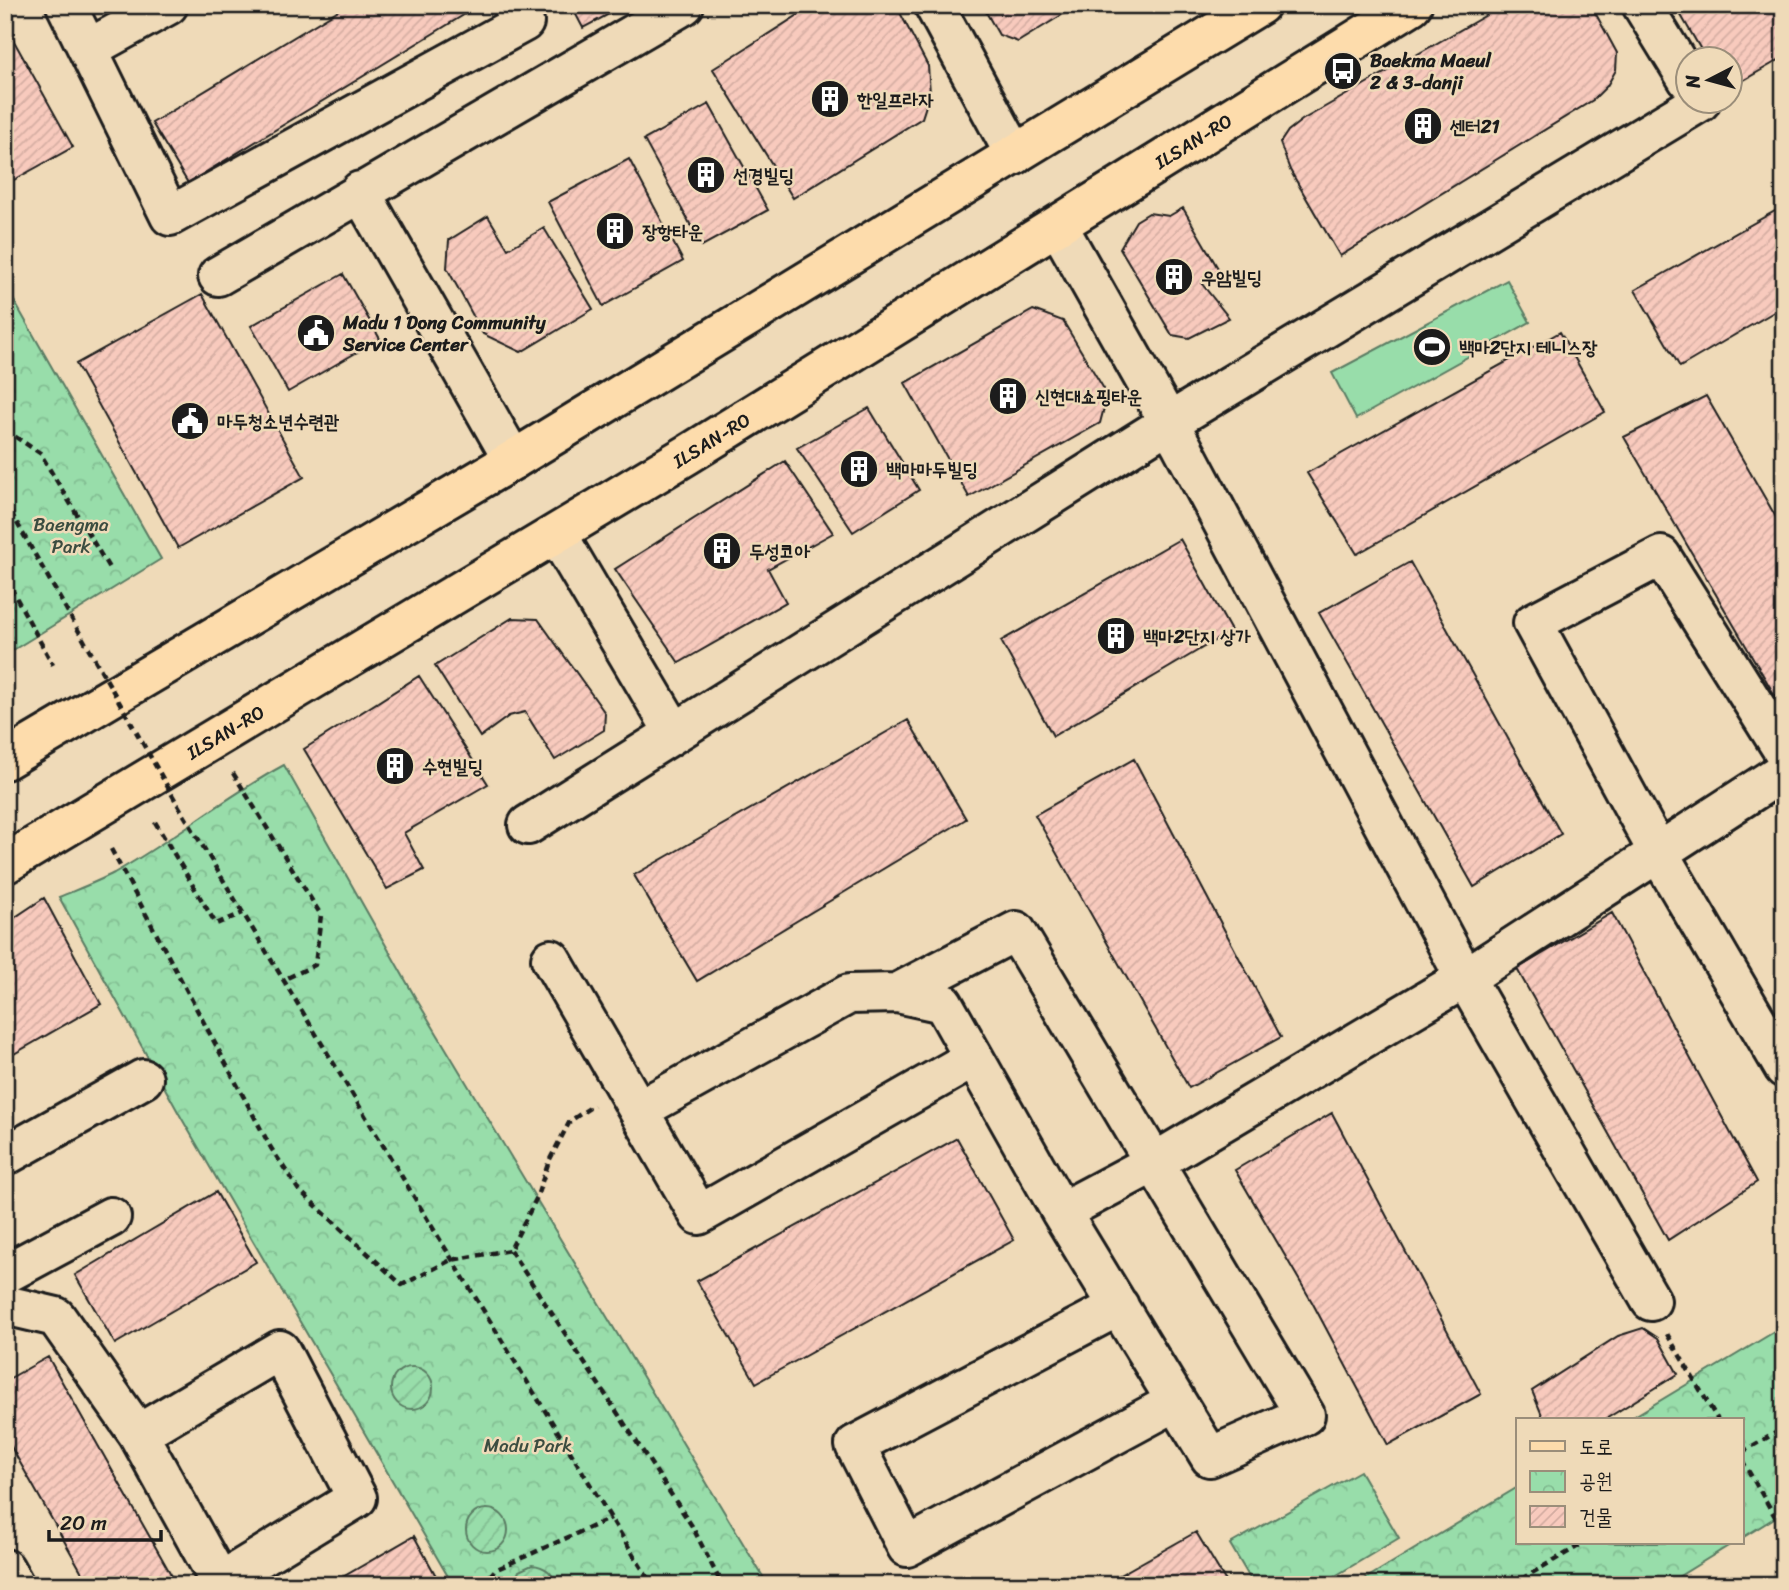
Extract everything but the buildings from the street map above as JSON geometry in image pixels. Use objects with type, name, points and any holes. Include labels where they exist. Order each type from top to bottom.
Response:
[{"type":"main road","points":[[5,760],[513,460],[1260,5]]},
{"type":"main road","name":"ILSAN-RO","points":[[5,864],[557,534],[1412,5]]},
{"type":"street","points":[[66,5],[170,216],[524,22],[513,5]]},
{"type":"street","points":[[88,49],[168,5]]},
{"type":"street","points":[[218,276],[684,5]]},
{"type":"street","points":[[934,5],[1015,155]]},
{"type":"street","points":[[1642,5],[1674,57]]},
{"type":"street","points":[[528,825],[1168,423],[1677,116]]},
{"type":"street","points":[[360,191],[513,460]]},
{"type":"street","points":[[1058,226],[1182,446],[1465,978],[1651,1301]]},
{"type":"street","points":[[557,534],[674,732]]},
{"type":"street","points":[[1784,752],[1661,556],[1533,623],[1658,852],[1784,1068]]},
{"type":"street","points":[[1061,1212],[1155,1162],[1465,978],[1784,771]]},
{"type":"street","points":[[632,1098],[849,994],[897,993],[943,1003],[1061,1212],[1210,1457],[1305,1415],[1016,931],[897,993]]},
{"type":"street","points":[[551,959],[699,1215],[974,1058]]},
{"type":"street","points":[[5,1156],[143,1079]]},
{"type":"street","points":[[5,1274],[111,1217]]},
{"type":"street","points":[[5,1305],[56,1317],[138,1434],[220,1582],[357,1498],[280,1350],[138,1434]]},
{"type":"street","points":[[1119,1306],[855,1445],[907,1548],[1175,1402]]},
{"type":"street","points":[[5,1569],[14,1585]]},
{"type":"path","points":[[5,430],[40,453],[109,568]]},
{"type":"path","points":[[5,502],[171,794],[451,1260],[652,1585]]},
{"type":"path","points":[[5,577],[53,665]]},
{"type":"path","points":[[233,772],[321,915],[315,964],[283,980]]},
{"type":"path","points":[[155,821],[216,924],[243,913]]},
{"type":"path","points":[[111,849],[271,1148],[298,1189],[402,1285],[451,1260],[510,1250]]},
{"type":"path","points":[[510,1250],[536,1199],[549,1161],[570,1121],[632,1098]]},
{"type":"path","points":[[510,1250],[692,1526],[722,1585]]},
{"type":"path","points":[[1651,1301],[1717,1418]]},
{"type":"path","points":[[1744,1451],[1784,1428]]},
{"type":"path","points":[[1744,1464],[1784,1532]]},
{"type":"path","points":[[482,1585],[495,1570],[611,1518]]},
{"type":"path","points":[[1511,1585],[1582,1544]]},
{"type":"green space","name":"백마2단지 테니스장","points":[[1507,280],[1530,322],[1356,419],[1332,373]]},
{"type":"green space","name":"Baengma Park","points":[[5,285],[161,559],[5,655]]},
{"type":"green space","name":"Madu Park","points":[[284,765],[415,997],[768,1585],[453,1585],[182,1119],[59,897],[108,876],[136,860]]},
{"type":"green space","points":[[1784,1326],[1784,1512],[1744,1537],[1744,1418],[1631,1418]]},
{"type":"green space","points":[[412,1367],[427,1373],[433,1388],[427,1403],[412,1409],[397,1403],[391,1388],[397,1373]]},
{"type":"green space","points":[[1360,1471],[1399,1538],[1320,1585],[1254,1585],[1230,1544]]},
{"type":"green space","points":[[1516,1488],[1516,1544],[1731,1544],[1665,1585],[1355,1585]]},
{"type":"green space","points":[[487,1509],[502,1515],[508,1530],[502,1545],[487,1551],[472,1545],[466,1530],[472,1515]]},
{"type":"green space","points":[[532,1565],[548,1570],[556,1585],[513,1585],[519,1571]]},
{"type":"place","name":"Baekma Maeul 2 & 3-danji","points":[[1343,71]]},
{"type":"place","name":"한일프라자","points":[[830,99]]},
{"type":"place","name":"센터21","points":[[1423,126]]},
{"type":"place","name":"선경빌딩","points":[[706,175]]},
{"type":"place","name":"장항타운","points":[[615,231]]},
{"type":"place","name":"우암빌딩","points":[[1174,277]]},
{"type":"place","name":"Madu 1 Dong Community Service Center","points":[[316,333]]},
{"type":"place","name":"백마2단지 테니스장","points":[[1432,347]]},
{"type":"place","name":"신현대쇼핑타운","points":[[1008,396]]},
{"type":"place","name":"마두청소년수련관","points":[[190,421]]},
{"type":"place","name":"백마마두빌딩","points":[[859,469]]},
{"type":"place","name":"두성코아","points":[[722,551]]},
{"type":"place","name":"백마2단지 상가","points":[[1116,636]]},
{"type":"place","name":"수현빌딩","points":[[395,766]]}]
